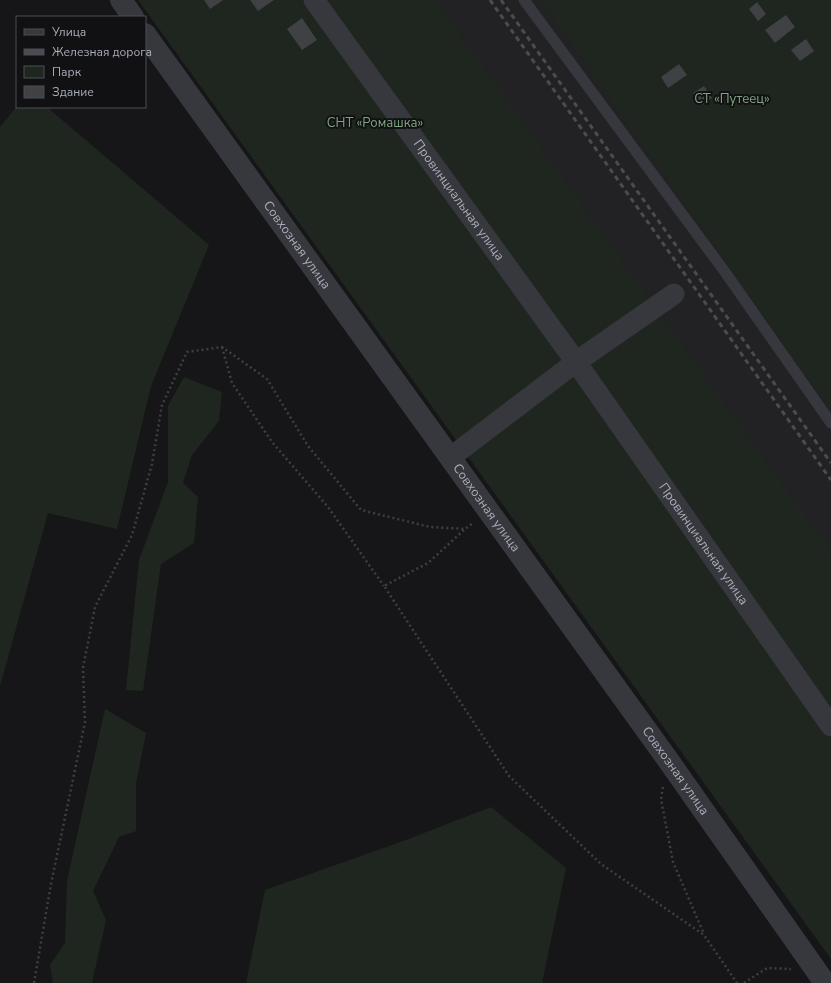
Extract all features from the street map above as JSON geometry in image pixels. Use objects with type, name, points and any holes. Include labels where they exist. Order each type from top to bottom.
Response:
[{"type":"street","points":[[121,0],[132,16]]},
{"type":"street","name":"Провинциальная улица","points":[[314,0],[576,362],[831,726]]},
{"type":"street","name":"Совхозная улица","points":[[146,35],[489,510],[821,977]]},
{"type":"street","points":[[451,457],[576,362],[674,294]]},
{"type":"lane","points":[[524,0],[725,272],[831,423]]},
{"type":"path","points":[[222,347],[232,383],[272,442],[328,506],[384,586],[509,776],[601,864],[704,934]]},
{"type":"path","points":[[34,983],[51,884],[85,722],[83,668],[95,607],[132,535],[152,464],[162,405],[187,352],[222,347],[267,379],[308,446],[362,510],[430,527],[465,529]]},
{"type":"path","points":[[384,586],[428,563],[465,529],[489,510]]},
{"type":"path","points":[[668,760],[661,799],[673,862],[704,934],[737,983]]},
{"type":"path","points":[[744,983],[766,968],[821,977]]},
{"type":"shaded area","points":[[423,0],[547,0],[831,401],[831,575]]},
{"type":"green space","name":"СНТ «Ромашка»","points":[[138,0],[435,0],[831,552],[831,959]]},
{"type":"green space","name":"СТ «Путеец»","points":[[540,0],[831,0],[831,411]]},
{"type":"green space","points":[[16,107],[48,108],[209,245],[151,386],[117,529],[48,513],[0,686],[0,127]]},
{"type":"green space","points":[[184,377],[222,392],[219,421],[192,455],[183,483],[198,497],[194,543],[161,564],[143,691],[126,690],[139,560],[168,482],[168,406]]},
{"type":"green space","points":[[105,709],[146,733],[136,784],[136,831],[119,837],[93,891],[106,920],[92,983],[53,983],[50,965],[65,943],[67,881]]},
{"type":"green space","points":[[491,807],[566,868],[542,983],[246,983],[265,890],[406,840]]},
{"type":"building","points":[[204,0],[223,0],[210,9]]},
{"type":"building","points":[[250,0],[274,0],[258,11]]},
{"type":"building","points":[[757,2],[766,14],[758,21],[749,9]]},
{"type":"building","points":[[786,15],[795,27],[775,43],[765,30]]},
{"type":"building","points":[[302,18],[317,40],[302,50],[287,29]]},
{"type":"building","points":[[806,39],[814,51],[800,61],[791,50]]},
{"type":"building","points":[[679,64],[687,75],[668,88],[661,77]]},
{"type":"building","points":[[704,86],[712,98],[702,105],[693,93]]},
{"type":"railway","points":[[490,0],[831,480]]},
{"type":"railway","points":[[501,0],[831,463]]}]
